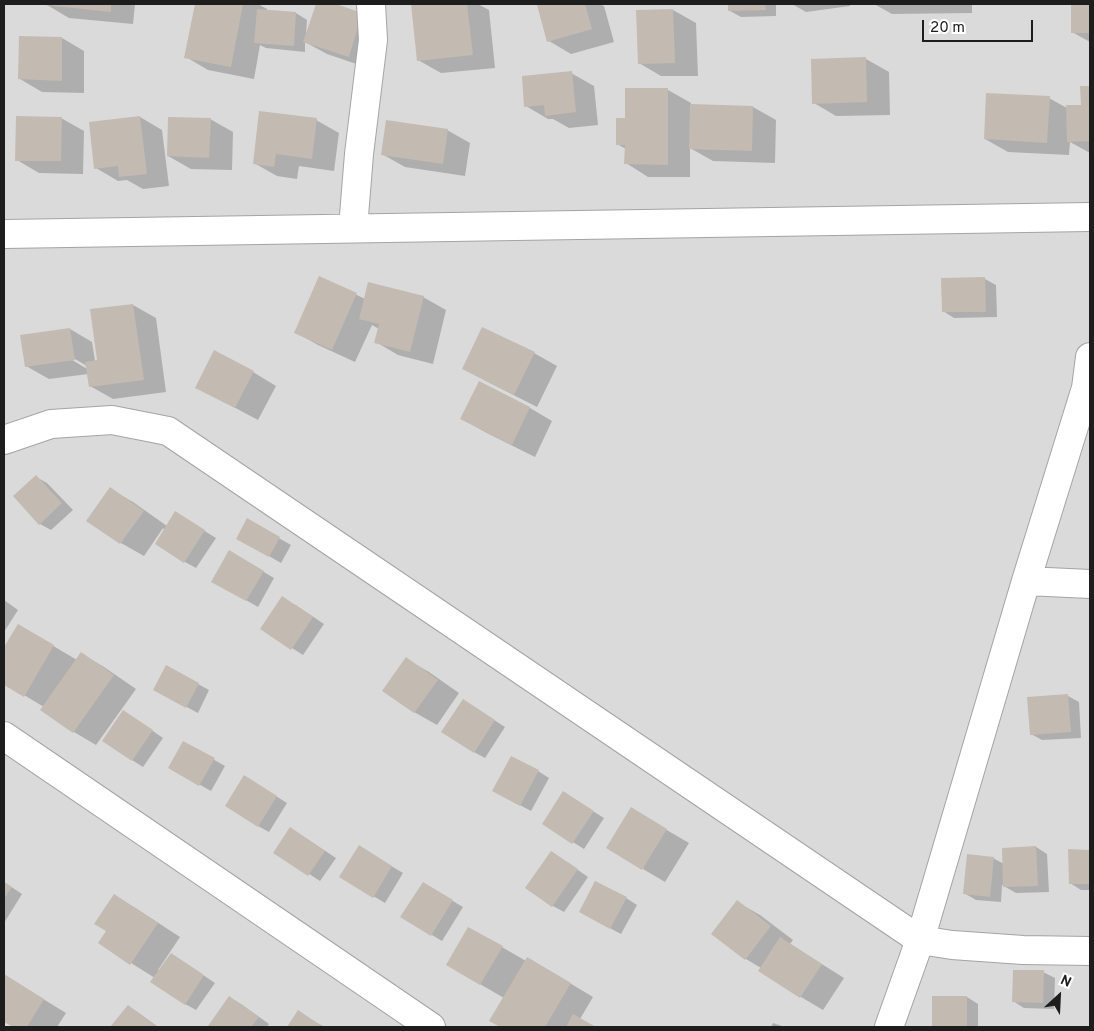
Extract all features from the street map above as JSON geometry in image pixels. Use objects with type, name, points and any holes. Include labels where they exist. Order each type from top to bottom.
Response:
[{"type":"street","points":[[352,228],[373,40],[371,4]]},
{"type":"street","points":[[4,234],[1090,217]]},
{"type":"street","points":[[889,1027],[920,940],[1026,581],[1086,388],[1090,357]]},
{"type":"street","points":[[4,440],[51,424],[112,420],[168,431],[920,940],[952,946],[1090,951]]},
{"type":"street","points":[[1026,581],[1090,584]]},
{"type":"street","points":[[4,736],[431,1027]]},
{"type":"shaded area","points":[[4,4],[1090,4],[1090,1027],[4,1027]]},
{"type":"building","points":[[111,4],[111,12],[45,5]]},
{"type":"building","points":[[195,4],[243,4],[231,67],[184,58]]},
{"type":"building","points":[[316,4],[336,4],[362,13],[349,57],[303,42]]},
{"type":"building","points":[[411,4],[467,4],[473,55],[417,61]]},
{"type":"building","points":[[585,4],[592,29],[547,42],[537,5]]},
{"type":"building","points":[[728,4],[765,4],[766,10],[728,11]]},
{"type":"building","points":[[1071,4],[1090,4],[1090,33],[1071,33]]},
{"type":"building","points":[[257,9],[296,12],[294,46],[254,43]]},
{"type":"building","points":[[673,9],[675,63],[638,64],[636,10]]},
{"type":"building","points":[[19,36],[62,37],[62,81],[18,79]]},
{"type":"building","points":[[866,57],[867,102],[812,104],[811,59]]},
{"type":"building","points":[[572,71],[576,112],[545,116],[544,105],[524,107],[522,76]]},
{"type":"building","points":[[1080,86],[1090,86],[1090,141],[1067,142],[1066,105],[1081,105]]},
{"type":"building","points":[[625,88],[668,88],[668,165],[624,164],[625,145],[616,145],[616,118],[625,118]]},
{"type":"building","points":[[986,93],[1050,96],[1047,143],[984,139]]},
{"type":"building","points":[[690,104],[753,106],[752,151],[689,149]]},
{"type":"building","points":[[259,111],[317,118],[312,159],[276,154],[274,167],[253,164]]},
{"type":"building","points":[[16,116],[62,117],[61,161],[15,161]]},
{"type":"building","points":[[140,116],[147,174],[119,177],[118,166],[94,169],[89,122]]},
{"type":"building","points":[[168,117],[211,118],[209,158],[167,156]]},
{"type":"building","points":[[386,120],[448,129],[443,164],[381,155]]},
{"type":"building","points":[[319,276],[357,293],[332,350],[294,333]]},
{"type":"building","points":[[985,277],[986,312],[942,312],[941,278]]},
{"type":"building","points":[[368,282],[424,296],[410,352],[374,343],[379,324],[359,319]]},
{"type":"building","points":[[133,304],[144,380],[89,387],[85,362],[97,360],[90,309]]},
{"type":"building","points":[[482,327],[535,352],[514,395],[462,369]]},
{"type":"building","points":[[70,328],[75,360],[25,367],[20,335]]},
{"type":"building","points":[[214,350],[254,371],[235,408],[195,388]]},
{"type":"building","points":[[479,381],[530,407],[512,445],[460,419]]},
{"type":"building","points":[[36,475],[62,503],[39,525],[13,496]]},
{"type":"building","points":[[110,487],[144,511],[120,544],[86,521]]},
{"type":"building","points":[[175,511],[205,530],[184,563],[155,544]]},
{"type":"building","points":[[247,518],[280,537],[269,557],[236,539]]},
{"type":"building","points":[[229,550],[264,571],[246,601],[211,582]]},
{"type":"building","points":[[282,596],[313,617],[291,650],[260,629]]},
{"type":"building","points":[[18,624],[54,645],[24,697],[4,685],[4,647]]},
{"type":"building","points":[[81,652],[114,675],[73,733],[40,710]]},
{"type":"building","points":[[406,657],[438,680],[414,713],[382,691]]},
{"type":"building","points":[[166,665],[199,683],[186,708],[153,690]]},
{"type":"building","points":[[1068,694],[1071,732],[1030,735],[1027,697]]},
{"type":"building","points":[[463,699],[495,720],[474,753],[441,732]]},
{"type":"building","points":[[123,710],[153,730],[132,761],[102,741]]},
{"type":"building","points":[[183,741],[215,758],[199,786],[168,768]]},
{"type":"building","points":[[511,756],[539,770],[520,806],[492,791]]},
{"type":"building","points":[[244,775],[277,796],[258,827],[225,806]]},
{"type":"building","points":[[563,791],[594,811],[572,844],[542,824]]},
{"type":"building","points":[[631,807],[667,829],[642,870],[606,848]]},
{"type":"building","points":[[290,827],[325,851],[308,876],[273,853]]},
{"type":"building","points":[[359,845],[392,866],[373,898],[339,877]]},
{"type":"building","points":[[1036,846],[1038,886],[1003,887],[1002,848]]},
{"type":"building","points":[[1068,849],[1090,850],[1090,884],[1069,884]]},
{"type":"building","points":[[551,851],[578,869],[552,907],[525,888]]},
{"type":"building","points":[[967,854],[994,857],[990,897],[963,894]]},
{"type":"building","points":[[595,881],[627,897],[610,929],[579,912]]},
{"type":"building","points":[[4,882],[12,887],[4,899]]},
{"type":"building","points":[[423,882],[453,900],[431,936],[400,917]]},
{"type":"building","points":[[114,894],[158,923],[130,965],[98,943],[106,931],[94,924]]},
{"type":"building","points":[[737,900],[771,926],[745,960],[711,934]]},
{"type":"building","points":[[468,927],[503,946],[480,985],[446,965]]},
{"type":"building","points":[[780,937],[822,964],[800,998],[758,971]]},
{"type":"building","points":[[171,953],[204,975],[185,1005],[150,982]]},
{"type":"building","points":[[527,957],[571,983],[545,1027],[500,1027],[489,1021]]},
{"type":"building","points":[[1013,970],[1044,970],[1043,1003],[1012,1002]]},
{"type":"building","points":[[4,974],[44,999],[27,1027],[13,1027],[4,1022]]},
{"type":"building","points":[[229,996],[259,1017],[251,1027],[208,1026]]},
{"type":"building","points":[[932,996],[967,996],[967,1027],[932,1027]]},
{"type":"building","points":[[128,1005],[157,1027],[110,1027]]},
{"type":"building","points":[[298,1010],[323,1027],[287,1027]]},
{"type":"building","points":[[573,1014],[596,1027],[566,1027]]}]
